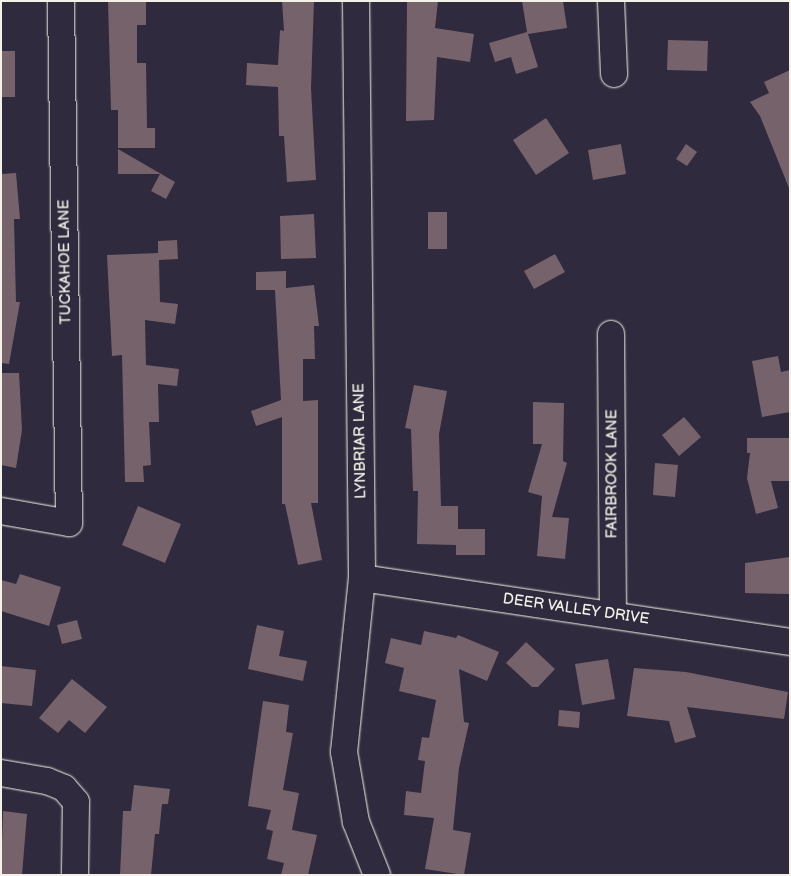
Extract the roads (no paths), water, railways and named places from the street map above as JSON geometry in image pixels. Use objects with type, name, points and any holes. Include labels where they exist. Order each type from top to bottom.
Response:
[{"type":"street","name":"TUCKAHOE LANE","points":[[1,511],[69,523],[61,1]]},
{"type":"street","name":"LYNBRIAR LANE","points":[[356,1],[362,578],[344,752],[356,822],[377,875]]},
{"type":"street","points":[[611,1],[614,74]]},
{"type":"street","name":"FAIRBROOK LANE","points":[[611,334],[613,615]]},
{"type":"street","name":"DEER VALLEY DRIVE","points":[[362,578],[790,642]]},
{"type":"street","points":[[1,773],[47,781],[64,788],[76,802],[75,875]]}]
